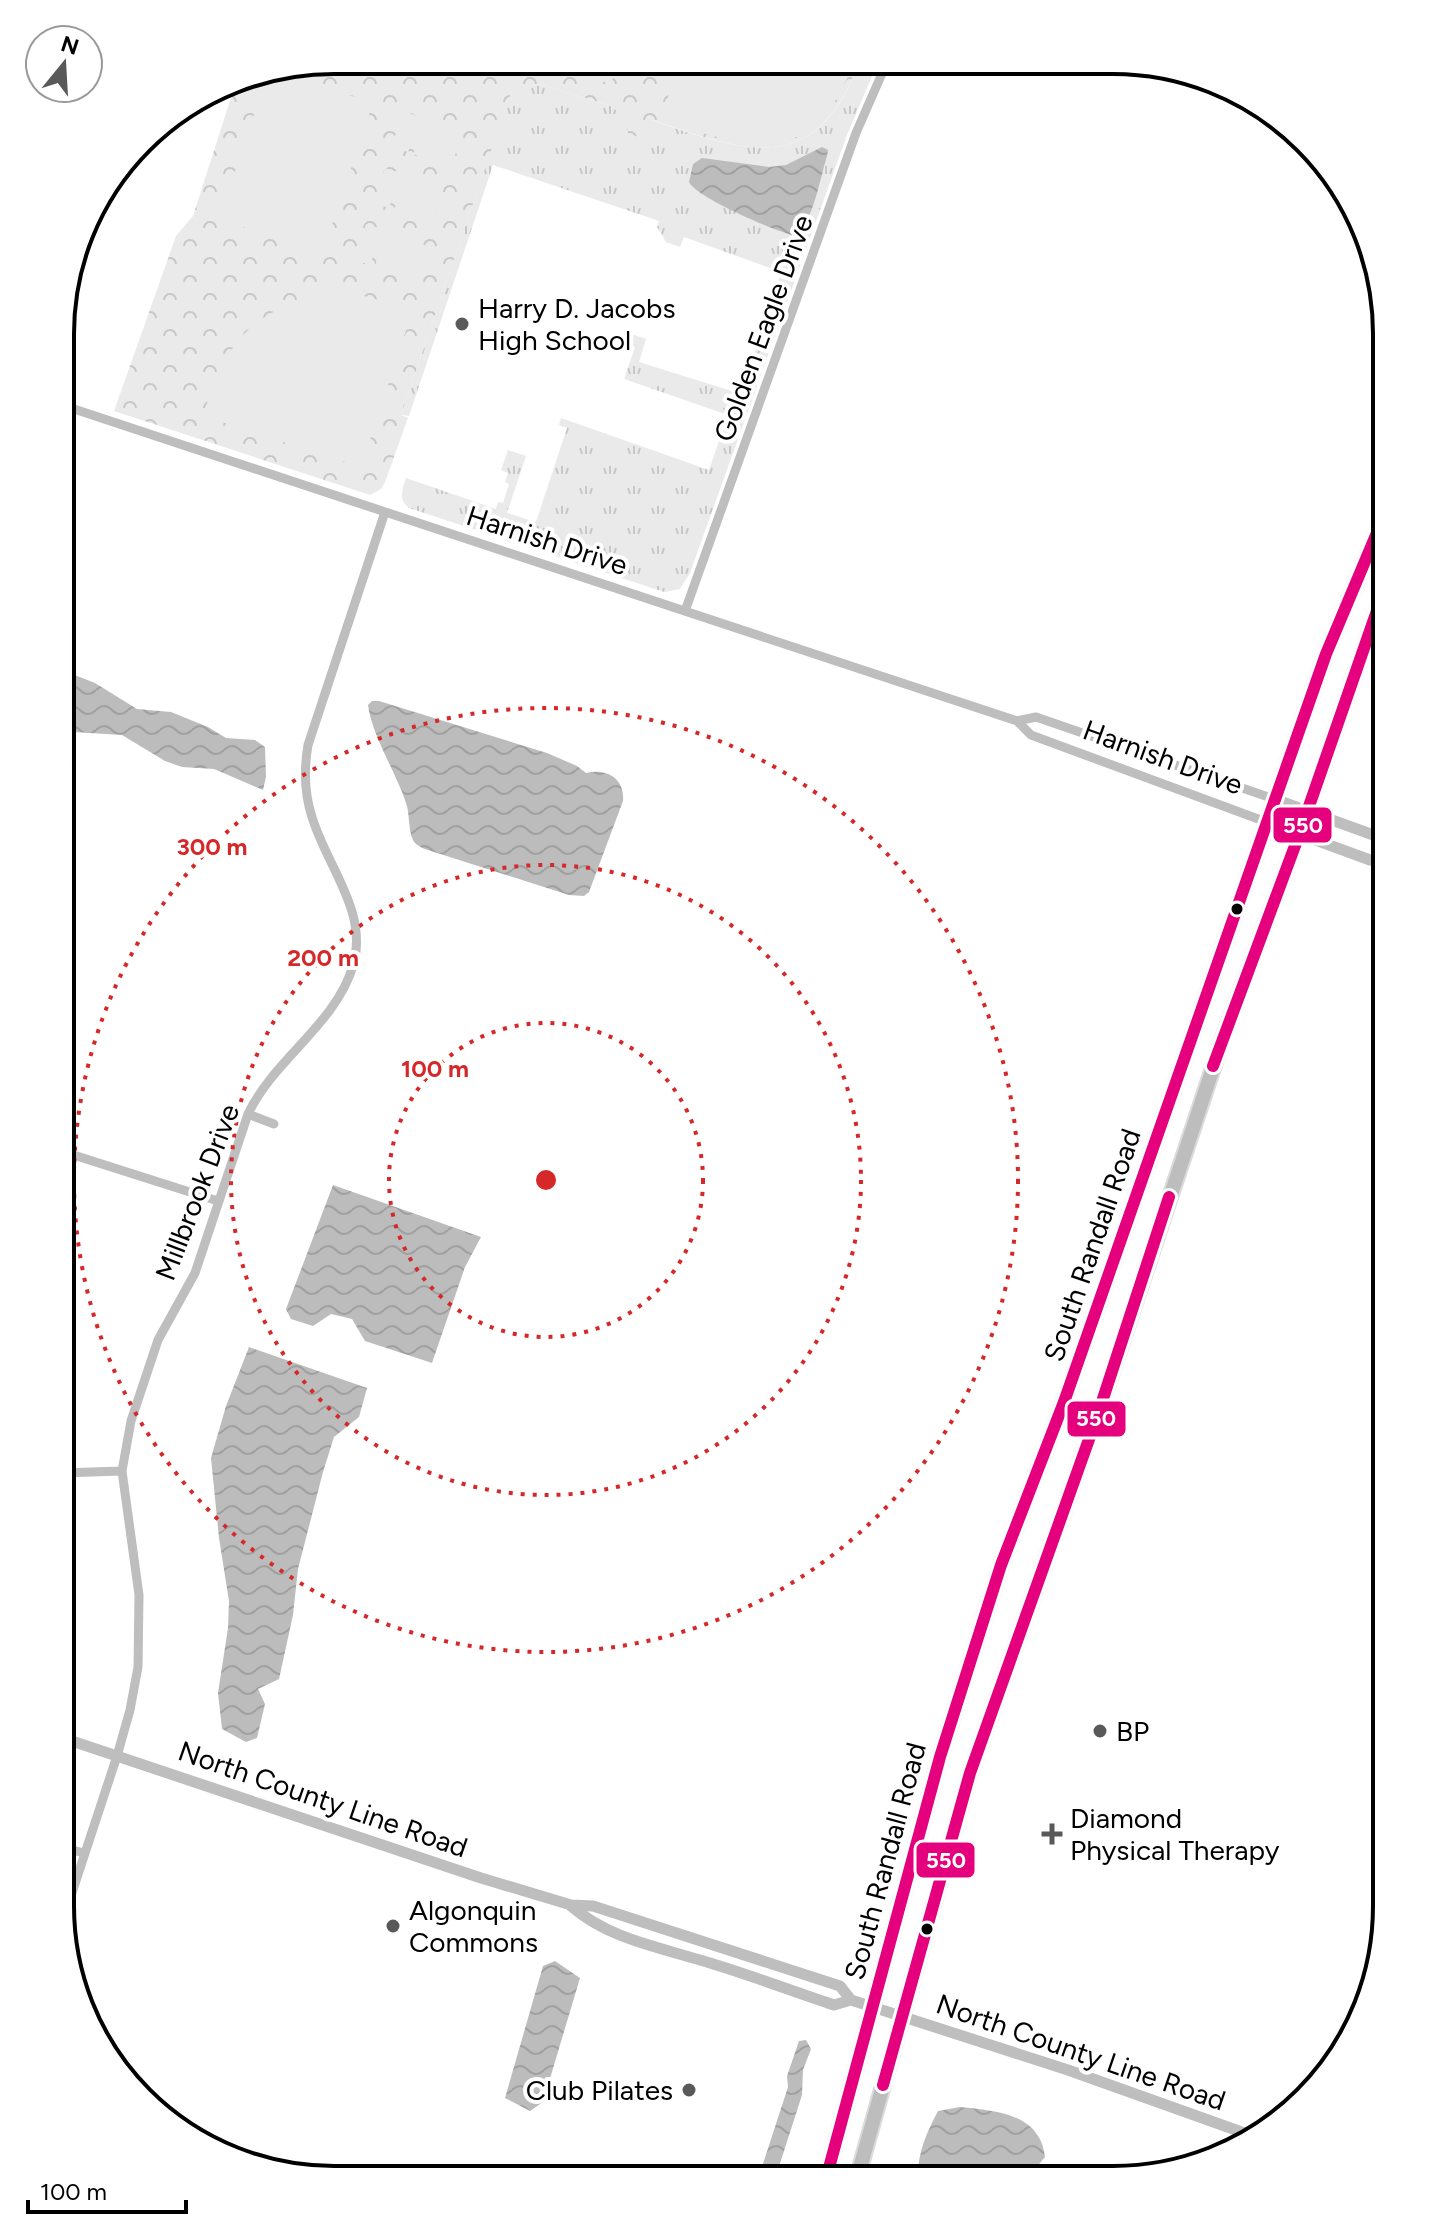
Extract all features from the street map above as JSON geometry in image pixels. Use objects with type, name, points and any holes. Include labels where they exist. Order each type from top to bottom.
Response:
[{"type":"main road","name":"South Randall Road","points":[[829,2166],[940,1757],[1001,1565],[1070,1387],[1326,654],[1373,543]]},
{"type":"main road","name":"South Randall Road","points":[[861,2166],[970,1773],[1098,1414],[1222,1041],[1299,835],[1373,623]]},
{"type":"street","name":"Golden Eagle Drive","points":[[685,611],[856,133],[882,74]]},
{"type":"street","name":"Harnish Drive","points":[[74,409],[1017,721],[1031,735],[1373,860]]},
{"type":"street","name":"Millbrook Drive","points":[[74,1885],[117,1756],[138,1667],[139,1595],[122,1471],[131,1421],[151,1359],[169,1318],[195,1273],[248,1114],[261,1090],[341,996],[356,952],[357,926],[347,895],[310,814],[305,763],[308,745],[385,512]]},
{"type":"street","name":"Harnish Drive","points":[[1017,721],[1036,717],[1373,835]]},
{"type":"street","points":[[248,1114],[274,1124]]},
{"type":"street","points":[[74,1155],[218,1201]]},
{"type":"street","points":[[74,1473],[122,1471]]},
{"type":"street","name":"North County Line Road","points":[[74,1742],[571,1905],[593,1906],[840,1986],[851,2000],[1068,2070],[1241,2132]]},
{"type":"street","points":[[74,1850],[84,1853]]},
{"type":"street","name":"North County Line Road","points":[[571,1905],[589,1922],[637,1943],[701,1960],[834,2005],[851,2000]]},
{"type":"green space","points":[[848,74],[838,97],[820,121],[799,136],[777,143],[725,139],[663,120],[673,75]]},
{"type":"green space","points":[[853,74],[873,74],[847,135],[690,573],[680,589],[664,592],[406,505],[402,494],[406,478],[496,509],[498,502],[503,503],[509,484],[505,482],[508,473],[501,470],[508,450],[526,456],[507,513],[536,522],[567,428],[559,425],[561,418],[709,470],[728,415],[624,379],[635,347],[625,343],[628,333],[646,339],[639,362],[741,394],[781,272],[684,237],[680,247],[666,242],[657,227],[659,221],[493,165],[409,416],[401,415],[511,91],[539,84],[612,106],[646,139],[651,120],[747,147],[774,147],[799,140],[822,125],[842,99]]},
{"type":"green space","points":[[853,74],[842,99],[822,125],[799,140],[774,147],[747,147],[718,141],[652,120],[646,139],[628,134],[627,122],[612,106],[539,84],[511,92],[401,415],[408,418],[385,482],[381,489],[370,495],[114,411],[176,236],[193,216],[232,96],[283,79],[317,75]]},
{"type":"green space","points":[[583,75],[614,75],[611,84]]},
{"type":"green space","points":[[296,77],[373,103],[322,254],[219,219],[264,84]]},
{"type":"green space","points":[[404,111],[420,117],[408,152],[391,147]]},
{"type":"green space","points":[[425,119],[442,125],[430,160],[413,154]]},
{"type":"green space","points":[[447,126],[463,132],[451,167],[435,161]]},
{"type":"green space","points":[[385,168],[401,173],[389,208],[373,203]]},
{"type":"green space","points":[[406,175],[422,181],[410,216],[394,210]]},
{"type":"green space","points":[[428,183],[444,188],[432,223],[416,218]]},
{"type":"green space","points":[[366,224],[382,229],[370,265],[353,259]]},
{"type":"green space","points":[[387,231],[404,237],[392,272],[375,266]]},
{"type":"green space","points":[[409,239],[425,245],[413,280],[396,274]]},
{"type":"green space","points":[[333,292],[356,294],[413,309],[364,458],[352,464],[203,416],[222,367],[233,347],[247,332],[263,318],[282,308]]},
{"type":"water","points":[[822,147],[828,150],[815,199],[807,221],[795,236],[721,205],[689,182],[693,164],[702,158],[769,167],[786,165]]},
{"type":"water","points":[[74,675],[95,683],[137,709],[171,712],[226,738],[255,740],[265,747],[263,790],[214,769],[182,767],[165,761],[122,735],[74,732]]},
{"type":"water","points":[[372,701],[547,753],[586,773],[600,772],[613,776],[621,786],[623,801],[589,892],[584,896],[569,895],[417,845],[411,836],[406,803],[370,717],[368,705]]},
{"type":"water","points":[[333,1185],[481,1237],[465,1267],[432,1363],[365,1341],[352,1319],[331,1314],[313,1326],[291,1319],[286,1309]]},
{"type":"water","points":[[249,1347],[367,1388],[359,1417],[334,1437],[298,1569],[293,1615],[279,1679],[258,1689],[265,1704],[257,1738],[246,1742],[222,1729],[218,1693],[229,1601],[211,1458],[226,1406]]},
{"type":"water","points":[[555,1961],[580,1978],[543,2102],[530,2111],[505,2098],[543,1966]]},
{"type":"water","points":[[806,2040],[811,2049],[803,2070],[802,2095],[779,2166],[762,2166],[788,2087],[787,2076],[799,2041]]},
{"type":"water","points":[[960,2107],[1014,2117],[1035,2131],[1045,2157],[1038,2166],[919,2166],[923,2144],[938,2111]]},
{"type":"transit line","name":"550","points":[[830,2166],[940,1757],[1001,1565],[1064,1402],[1326,654],[1373,543]]},
{"type":"transit line","name":"550","points":[[1213,1066],[1299,835],[1373,623]]},
{"type":"transit line","name":"550","points":[[883,2085],[970,1773],[1098,1414],[1169,1197]]},
{"type":"place","name":"Harry D. Jacobs High School","points":[[462,324]]},
{"type":"place","name":"BP","points":[[1100,1731]]},
{"type":"place","name":"Diamond Physical Therapy","points":[[1052,1834]]},
{"type":"place","name":"Algonquin Commons","points":[[393,1926]]},
{"type":"place","name":"Club Pilates","points":[[689,2090]]}]
